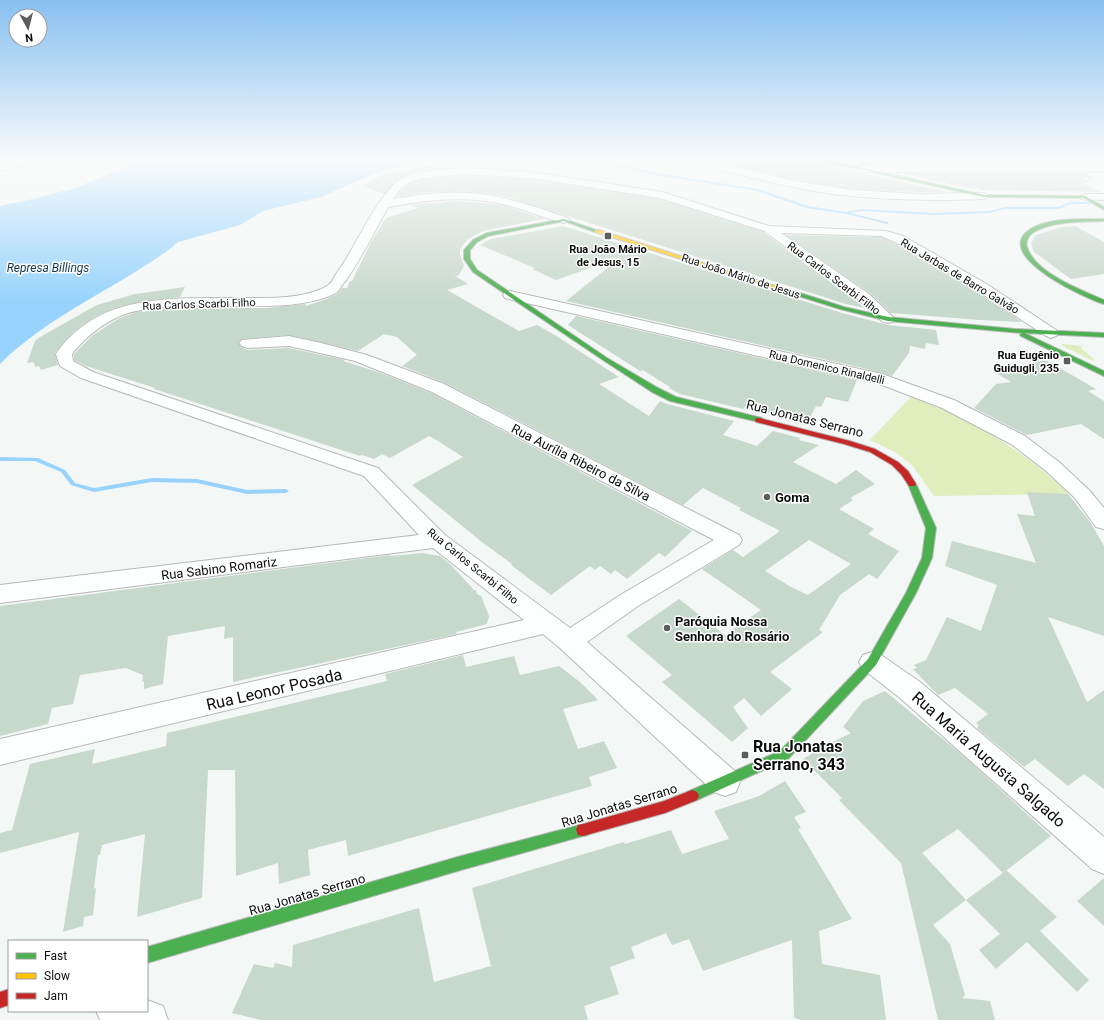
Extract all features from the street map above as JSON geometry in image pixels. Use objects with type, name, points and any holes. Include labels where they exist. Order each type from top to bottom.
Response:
[{"type":"street","name":"Rua Carlos Scarbi Filho","points":[[383,207],[348,268],[332,289],[314,296],[295,300],[273,302],[174,303],[133,307],[114,314],[92,326],[75,340],[64,354],[66,363],[87,375],[371,472],[437,540],[569,642],[725,782]]},
{"type":"street","name":"Rua João Mário de Jesus","points":[[523,207],[805,297],[888,319],[1015,331],[1104,335]]},
{"type":"street","name":"Rua Carlos Scarbi Filho","points":[[698,207],[768,229],[864,297],[888,319]]},
{"type":"street","name":"Rua Jonatas Serrano","points":[[148,955],[453,865],[665,807],[784,755],[872,662],[911,593],[927,558],[930,528],[921,502],[909,478],[891,460],[866,447],[673,399],[655,390],[605,359],[510,295],[475,271],[467,259],[467,250],[475,242],[487,235],[564,220]]},
{"type":"street","points":[[1104,220],[1058,224],[1041,228],[1030,232],[1024,242],[1025,251],[1033,261],[1046,272],[1104,302]]},
{"type":"street","name":"Rua Jarbas de Barro Galvão","points":[[768,229],[864,232],[891,235],[904,241],[980,286],[1051,333]]},
{"type":"street","name":"Rua Domenico Rinaldelli","points":[[510,295],[882,380],[941,402],[1018,440],[1052,466],[1082,494],[1104,522]]},
{"type":"street","points":[[1015,331],[1104,374]]},
{"type":"street","name":"Rua Aurília Ribeiro da Silva","points":[[247,343],[288,341],[321,348],[361,358],[438,388],[732,540],[630,600],[569,642]]},
{"type":"street","name":"Rua Sabino Romariz","points":[[0,594],[437,540]]},
{"type":"street","name":"Rua Leonor Posada","points":[[0,752],[547,624]]},
{"type":"street","name":"Rua Maria Augusta Salgado","points":[[872,662],[910,690],[1104,858]]},
{"type":"street","points":[[119,1012],[149,1020]]},
{"type":"green space","points":[[1061,345],[1081,346],[1082,349],[1095,360],[1093,361]]},
{"type":"green space","points":[[911,397],[963,420],[1000,440],[1035,464],[1069,494],[934,496],[912,465],[895,452],[870,440]]},
{"type":"water","name":"Represa Billings","points":[[0,207],[281,207],[263,211],[240,225],[178,242],[165,253],[74,308],[43,329],[14,351],[0,364]]},
{"type":"building","points":[[414,207],[508,207],[544,219],[483,231],[468,239],[460,249],[464,266],[458,276],[454,275],[468,284],[447,290],[519,331],[537,325],[558,337],[619,377],[599,384],[649,416],[660,401],[734,421],[723,435],[757,446],[773,431],[800,438],[799,440],[819,445],[793,462],[836,484],[856,470],[875,484],[850,498],[853,500],[839,509],[874,529],[868,534],[899,551],[877,579],[869,574],[840,595],[819,630],[823,632],[770,672],[792,689],[761,716],[744,698],[733,707],[748,728],[732,742],[662,682],[672,675],[626,636],[679,599],[725,635],[761,610],[702,569],[733,550],[743,557],[780,531],[739,510],[741,508],[703,488],[683,505],[445,383],[402,366],[417,355],[397,337],[384,334],[358,351],[289,335],[242,339],[238,342],[241,347],[247,350],[289,348],[345,360],[343,361],[378,372],[431,393],[692,531],[665,557],[659,553],[627,579],[615,570],[611,574],[600,566],[595,570],[590,566],[551,595],[483,543],[412,485],[463,457],[429,436],[390,458],[382,454],[374,459],[362,455],[360,456],[154,389],[155,388],[86,366],[74,360],[74,354],[93,335],[118,319],[136,312],[173,308],[268,308],[305,304],[306,306],[327,299],[338,293],[342,288],[347,288],[371,242],[386,218],[418,208]],"holes":[[[809,540],[851,564],[808,595],[791,587],[765,571]]]},
{"type":"building","points":[[537,207],[684,207],[763,232],[865,308],[846,304]]},
{"type":"building","points":[[563,226],[842,313],[888,325],[936,330],[939,345],[926,343],[925,349],[910,346],[909,353],[892,376],[863,368],[566,301],[621,257],[556,280],[532,269],[535,268],[480,245],[491,239]]},
{"type":"building","points":[[1075,226],[1104,242],[1104,274],[1071,279],[1034,252],[1031,243],[1036,235],[1062,227]]},
{"type":"building","points":[[786,235],[881,237],[894,243],[974,290],[1022,322],[891,313],[870,293]]},
{"type":"building","points":[[185,287],[180,297],[143,301],[118,307],[95,317],[74,332],[55,353],[58,365],[41,370],[39,366],[35,367],[34,362],[27,363],[35,341],[97,305],[135,294]]},
{"type":"building","points":[[576,316],[857,380],[848,402],[826,397],[821,407],[816,406],[806,425],[785,420],[787,417],[745,407],[743,409],[680,394],[643,370],[640,371],[568,325]]},
{"type":"building","points":[[1046,360],[1096,389],[1088,391],[1104,401],[1104,439],[1081,424],[1027,435],[974,408],[996,384],[1011,382],[993,371]]},
{"type":"building","points":[[1027,492],[1068,494],[1090,522],[1104,546],[1104,636],[1048,617],[1087,702],[1104,690],[1104,789],[1084,774],[1068,786],[1035,759],[1024,767],[977,728],[979,726],[976,723],[988,714],[955,688],[938,695],[913,669],[917,668],[914,665],[926,660],[947,617],[981,631],[997,585],[945,566],[952,541],[1036,563],[1017,514],[1035,516]]},
{"type":"building","points":[[422,553],[440,556],[450,564],[474,590],[476,590],[477,594],[481,596],[489,616],[487,624],[456,632],[457,634],[233,682],[233,637],[224,639],[225,626],[168,636],[163,684],[144,689],[144,681],[142,682],[143,675],[126,668],[80,675],[73,704],[52,708],[48,724],[0,736],[0,606],[390,555]]},
{"type":"building","points":[[463,655],[466,667],[514,656],[520,675],[559,666],[580,682],[598,700],[563,709],[578,749],[604,741],[617,768],[589,777],[592,786],[348,856],[346,840],[308,850],[310,875],[279,884],[278,863],[236,876],[235,770],[208,770],[202,898],[137,917],[145,834],[102,845],[100,855],[98,855],[93,915],[84,917],[83,926],[63,932],[79,832],[0,853],[0,833],[12,830],[30,764],[95,749],[92,764],[166,746],[167,733],[387,681],[385,674]]},
{"type":"building","points":[[885,691],[967,759],[1051,836],[1006,870],[1057,917],[1040,931],[1089,980],[1077,992],[1027,942],[996,969],[979,950],[1000,934],[966,900],[933,925],[950,944],[965,995],[962,998],[990,1001],[995,1020],[938,1020],[901,863],[839,800],[842,798],[803,759],[851,733],[843,727],[863,701]],"holes":[[[958,829],[1003,873],[966,900],[922,853]]]},
{"type":"building","points":[[785,781],[806,812],[794,817],[801,828],[798,829],[852,919],[819,931],[822,964],[880,975],[886,1020],[802,1020],[794,1018],[792,940],[703,971],[689,939],[672,945],[666,933],[631,947],[635,958],[610,967],[619,994],[584,1006],[588,1020],[261,1020],[232,1013],[254,964],[273,968],[275,963],[292,967],[293,945],[419,908],[434,982],[491,966],[472,888],[624,842],[625,844],[671,830],[682,854],[729,839],[714,811],[759,796]]},
{"type":"building","points":[[1104,878],[1104,926],[1077,901]]},
{"type":"waterway","points":[[806,207],[847,213],[887,223]]},
{"type":"waterway","points":[[848,212],[862,210],[933,214],[989,212],[1005,208],[1059,208],[1062,207]]},
{"type":"waterway","points":[[0,459],[36,459],[63,471],[73,484],[94,490],[152,480],[197,481],[247,492],[286,491]]},
{"type":"traffic: fast","points":[[1100,207],[1104,209]]},
{"type":"traffic: fast","points":[[597,231],[564,220],[487,235],[475,241],[467,250],[467,259],[475,271],[605,359],[655,390],[673,399],[759,420]]},
{"type":"traffic: fast","points":[[1104,220],[1056,223],[1038,227],[1028,234],[1024,244],[1027,254],[1034,263],[1044,271],[1070,287],[1104,302]]},
{"type":"traffic: fast","points":[[794,293],[842,308],[888,319],[1015,331],[1104,335]]},
{"type":"traffic: fast","points":[[1023,335],[1104,374]]},
{"type":"traffic: fast","points":[[692,796],[784,755],[872,662],[911,593],[927,558],[931,528],[912,484]]},
{"type":"traffic: fast","points":[[148,955],[461,863],[583,830]]},
{"type":"traffic: slow","points":[[597,231],[794,293]]},
{"type":"traffic: jam","points":[[759,420],[847,442],[884,456],[905,473],[912,484]]},
{"type":"traffic: jam","points":[[583,830],[665,807],[692,796]]},
{"type":"traffic: jam","points":[[0,1000],[8,997]]},
{"type":"place","name":"Rua João Mário de Jesus, 15","points":[[608,236]]},
{"type":"place","name":"Rua Eugênio Guidugli, 235","points":[[1067,361]]},
{"type":"place","name":"Goma","points":[[767,497]]},
{"type":"place","name":"Paróquia Nossa Senhora do Rosário","points":[[667,628]]},
{"type":"place","name":"Rua Jonatas Serrano, 343","points":[[745,755]]}]
